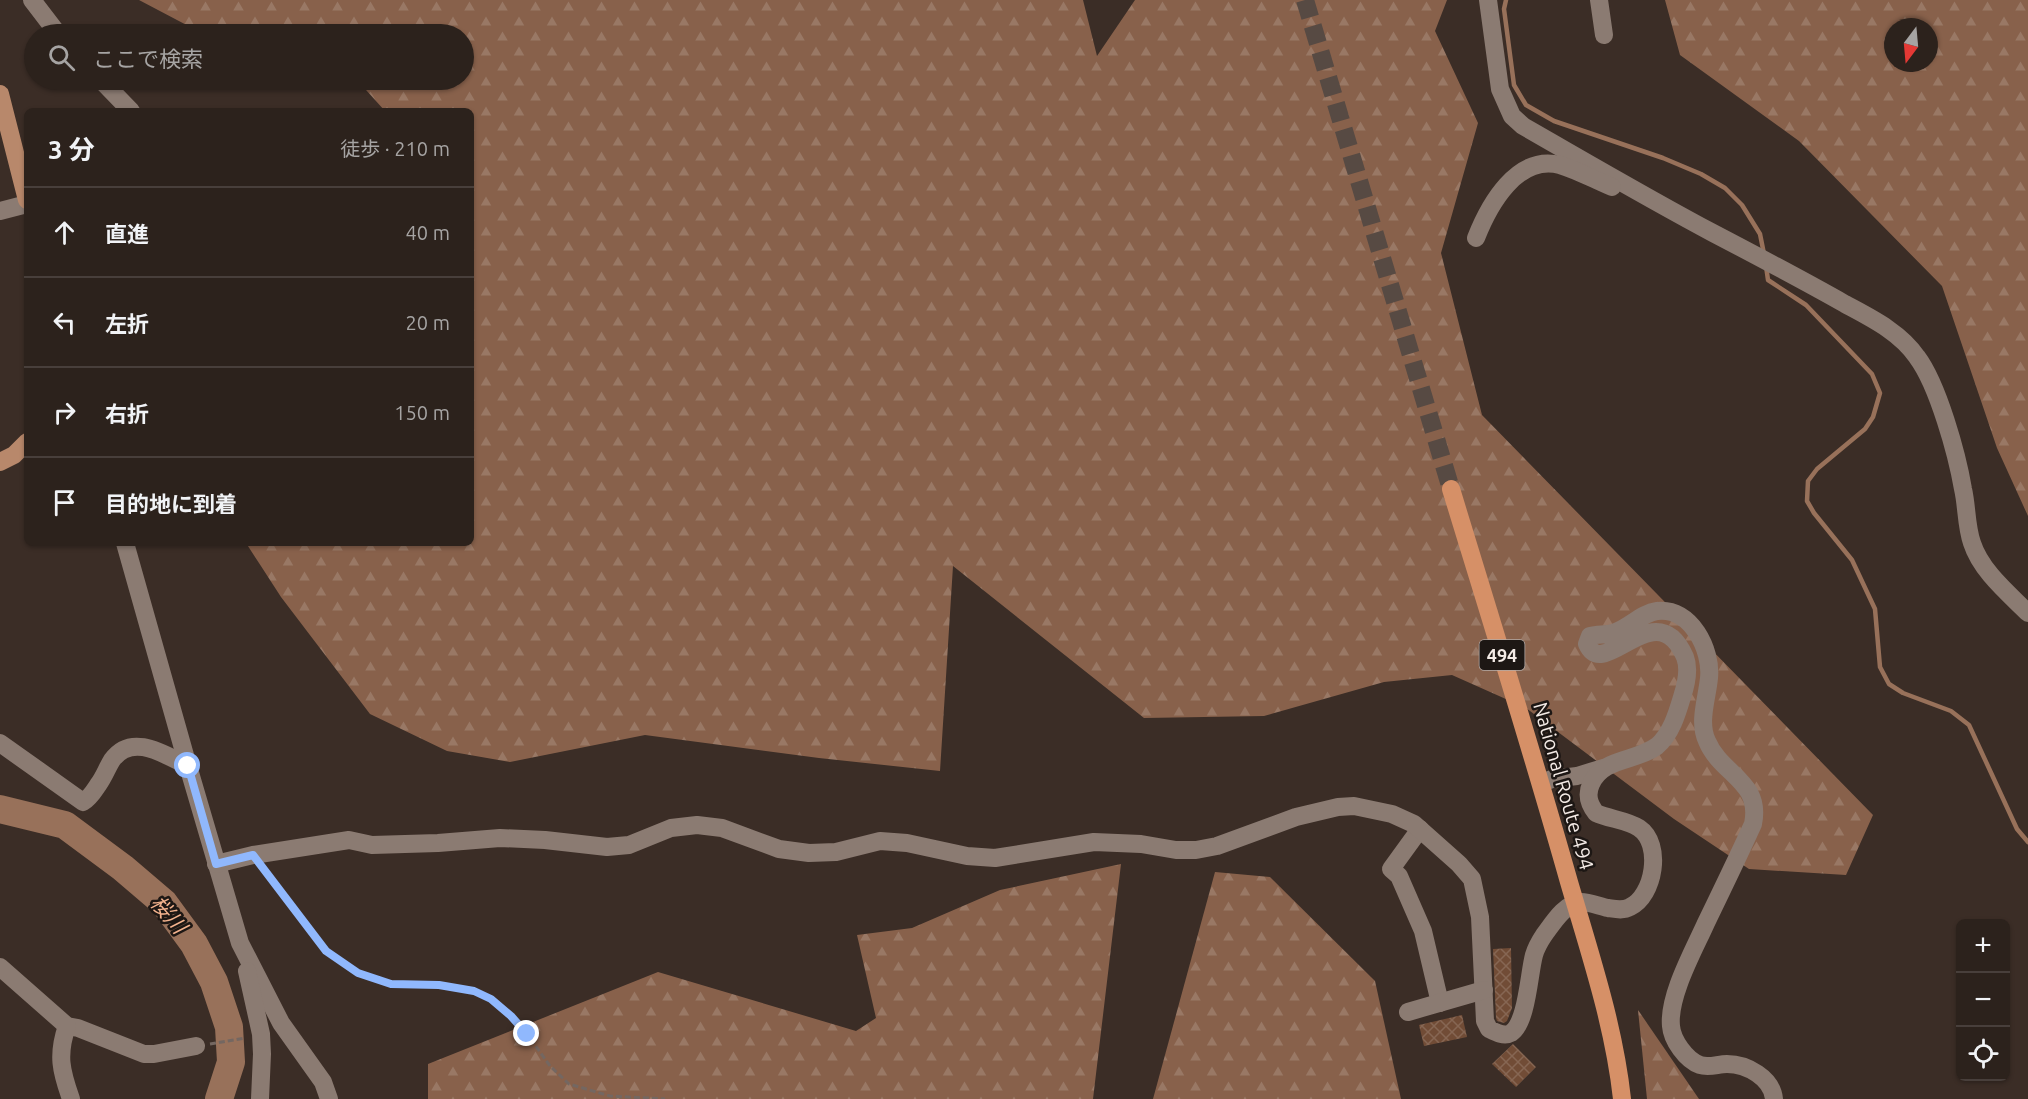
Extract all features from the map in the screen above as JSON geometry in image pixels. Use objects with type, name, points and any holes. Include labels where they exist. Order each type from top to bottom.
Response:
[{"type":"highway","name":"National Route 494","points":[[1451,489],[1541,783],[1608,1017],[1622,1099]]},
{"type":"main road","points":[[0,94],[24,190]]},
{"type":"main road","points":[[14,459],[24,446]]},
{"type":"street","points":[[32,0],[50,24]]},
{"type":"street","points":[[1488,0],[1500,89],[1512,116],[1523,126],[1712,232],[1787,270],[1879,323],[1903,340],[1918,357],[1938,402],[1956,456],[1971,542],[1992,574],[2028,613]]},
{"type":"street","points":[[1599,0],[1604,34]]},
{"type":"street","points":[[111,90],[128,108]]},
{"type":"street","points":[[1476,238],[1482,222],[1505,186],[1522,171],[1543,163],[1560,165],[1612,188],[1618,179]]},
{"type":"street","points":[[0,211],[24,203]]},
{"type":"street","points":[[126,546],[240,943],[261,1035],[260,1099]]},
{"type":"street","points":[[1541,783],[1552,779],[1577,776],[1644,753],[1659,744],[1675,720],[1686,686],[1686,660],[1679,646],[1662,632],[1653,631],[1643,634],[1624,646],[1596,654],[1587,644],[1590,636],[1613,633],[1656,611],[1667,611],[1688,621],[1701,639],[1707,653],[1710,677],[1703,722],[1704,736],[1717,760],[1744,783],[1754,801],[1756,813],[1754,824],[1688,961],[1672,1009],[1671,1025],[1673,1036],[1691,1059],[1701,1065],[1726,1064],[1753,1071],[1774,1093],[1774,1099]]},
{"type":"street","points":[[0,743],[83,802],[104,776],[117,754],[125,750],[144,746],[188,766]]},
{"type":"street","points":[[216,864],[253,855],[349,840],[372,845],[500,838],[546,840],[607,847],[629,845],[671,828],[697,825],[722,828],[779,849],[809,853],[836,852],[880,841],[907,843],[967,856],[995,858],[1094,842],[1196,850],[1217,846],[1296,817],[1338,807],[1354,806],[1392,814],[1414,824],[1459,864],[1472,879],[1480,917],[1485,1021],[1489,1029],[1506,1034],[1512,1033],[1522,1016],[1534,954],[1540,941],[1559,916],[1573,904],[1582,902],[1619,910],[1629,908],[1636,903],[1651,876],[1654,853],[1647,835],[1629,823],[1596,813],[1588,800],[1588,791],[1592,781],[1603,768]]},
{"type":"street","points":[[1420,829],[1391,869],[1399,876],[1423,931],[1440,1003]]},
{"type":"street","points":[[240,943],[281,1023],[314,1067],[329,1099]]},
{"type":"street","points":[[0,966],[67,1026],[78,1028],[144,1054],[196,1046]]},
{"type":"street","points":[[1408,1012],[1484,990]]},
{"type":"street","points":[[67,1026],[60,1059],[61,1073],[71,1099]]},
{"type":"path","points":[[253,855],[326,951],[358,973],[391,984],[439,985],[474,991],[491,999],[511,1016],[550,1066],[569,1084],[610,1096],[665,1099]]},
{"type":"path","points":[[196,1046],[250,1037]]},
{"type":"green space","points":[[139,0],[1083,0],[1097,56],[1135,0],[1447,0],[1435,31],[1478,123],[1441,253],[1482,415],[1873,815],[1846,875],[1749,869],[1674,819],[1526,708],[1452,675],[1384,682],[1264,716],[1144,718],[953,566],[940,771],[645,735],[510,762],[447,751],[370,714],[281,597],[248,546],[474,546],[474,108],[382,108],[366,90],[474,90],[474,24],[185,24]]},
{"type":"green space","points":[[1665,0],[2028,0],[2028,516],[1997,448],[1942,286],[1799,141],[1680,55]]},
{"type":"green space","points":[[1121,864],[1093,1099],[428,1099],[428,1064],[658,972],[856,1031],[876,1018],[857,935],[912,928],[1000,890]]},
{"type":"green space","points":[[1215,872],[1270,877],[1375,981],[1401,1099],[1153,1099]]},
{"type":"green space","points":[[1638,1010],[1699,1099],[1647,1099]]},
{"type":"building","points":[[1511,948],[1512,1008],[1504,1023],[1497,1021],[1496,1018],[1493,949]]},
{"type":"building","points":[[1462,1015],[1467,1037],[1424,1046],[1419,1025]]},
{"type":"building","points":[[1513,1044],[1536,1067],[1516,1087],[1492,1064]]},
{"type":"waterway","points":[[1506,0],[1504,9],[1514,85],[1526,105],[1554,121],[1663,158],[1701,174],[1725,188],[1742,205],[1760,234],[1764,254]]},
{"type":"waterway","points":[[1766,266],[1768,280],[1806,305],[1872,374],[1880,393],[1873,417],[1865,429],[1817,469],[1808,481],[1807,501],[1852,560],[1875,609],[1880,667],[1889,684],[1903,693],[1951,711],[1969,725],[2017,829],[2028,842]]},
{"type":"waterway","name":"桜川","points":[[0,809],[65,825],[123,868],[164,903],[194,944],[214,982],[229,1027],[231,1062],[219,1099]]},
{"type":"tunnel","points":[[1305,0],[1451,489]]},
{"type":"route","points":[[188,766],[216,864],[253,855],[326,951],[358,973],[391,984],[439,985],[474,991],[491,999],[527,1034]]}]
